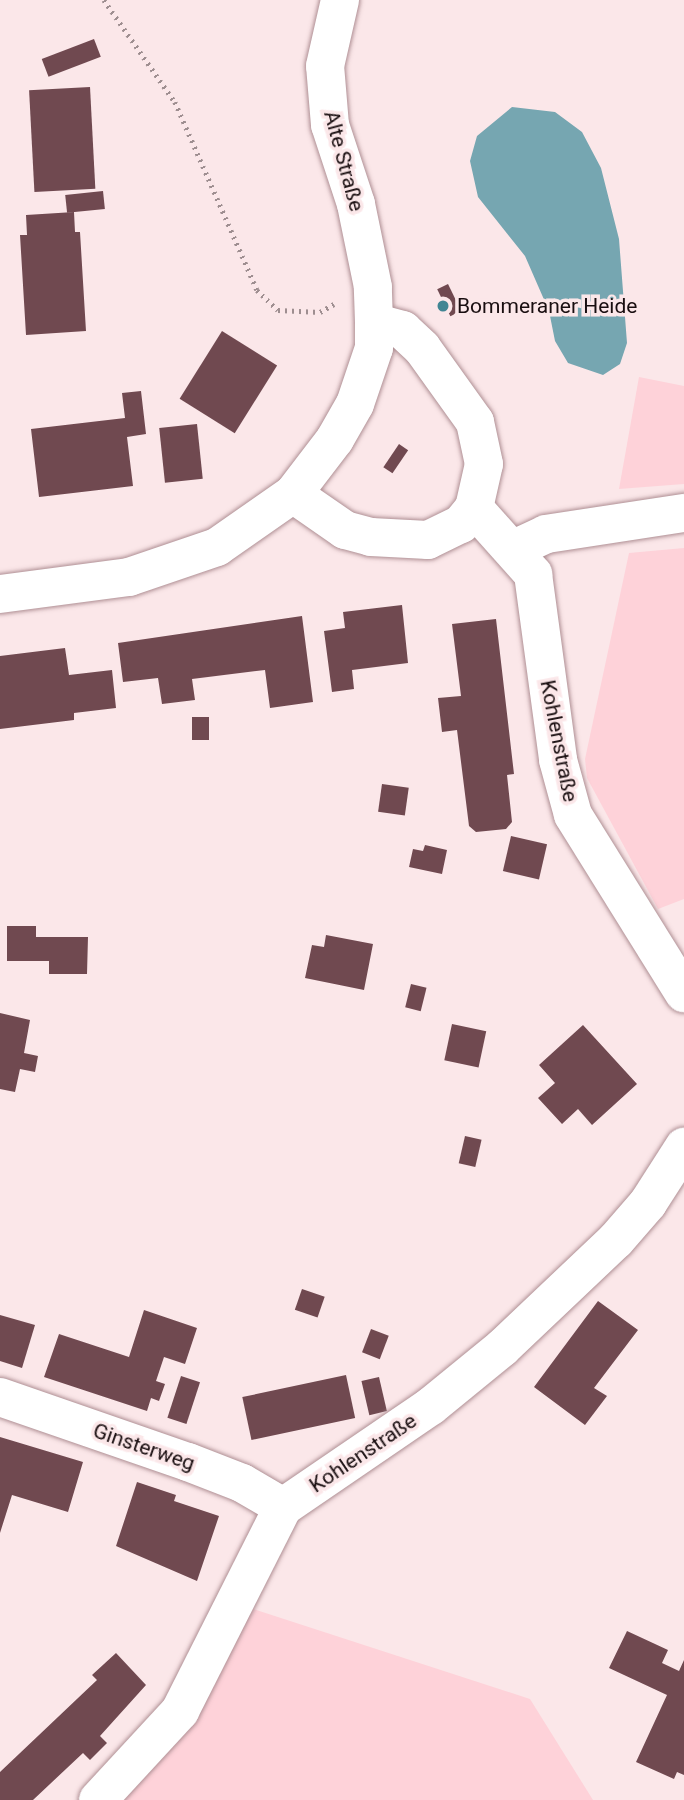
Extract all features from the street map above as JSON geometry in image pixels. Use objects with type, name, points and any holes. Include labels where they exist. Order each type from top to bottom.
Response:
[{"type":"street","name":"Alte Straße","points":[[0,594],[129,577],[217,547],[293,494],[335,439],[355,404],[374,348],[374,304],[356,204],[330,125],[325,66],[340,0]]},
{"type":"street","points":[[293,494],[345,530],[371,537],[428,540],[461,524],[474,508],[484,464],[475,422],[422,348],[374,304]]},
{"type":"street","points":[[474,508],[514,549],[546,534],[684,513]]},
{"type":"street","name":"Kohlenstraße","points":[[514,549],[533,574],[558,760],[573,815],[684,993]]},
{"type":"street","name":"Kohlenstraße","points":[[98,1800],[180,1711],[283,1507],[431,1406],[512,1339],[616,1240],[655,1194],[684,1147]]},
{"type":"street","name":"Ginsterweg","points":[[0,1397],[188,1462],[242,1483],[283,1507]]},
{"type":"path","points":[[104,0],[175,102],[257,290],[278,310],[320,312],[374,304]]},
{"type":"shaded area","points":[[639,377],[684,386],[684,484],[619,489]]},
{"type":"shaded area","points":[[684,548],[684,899],[658,909],[587,778],[585,759],[629,553]]},
{"type":"shaded area","points":[[253,1609],[530,1699],[593,1800],[120,1800],[167,1750]]},
{"type":"water","points":[[512,107],[555,112],[582,132],[601,168],[619,239],[627,343],[620,364],[603,375],[568,363],[555,341],[549,311],[525,256],[478,197],[470,161],[477,136]]},
{"type":"building","points":[[94,39],[101,57],[49,77],[42,59]]},
{"type":"building","points":[[90,87],[95,189],[34,192],[29,90]]},
{"type":"building","points":[[103,191],[105,209],[67,213],[65,195]]},
{"type":"building","points":[[74,212],[75,232],[80,232],[86,331],[26,335],[20,235],[27,235],[26,215]]},
{"type":"building","points":[[448,284],[461,311],[450,316],[437,289]]},
{"type":"building","points":[[222,331],[277,365],[235,433],[180,399]]},
{"type":"building","points":[[141,391],[146,434],[127,437],[133,486],[39,497],[31,429],[125,418],[122,393]]},
{"type":"building","points":[[197,424],[203,479],[165,483],[159,428]]},
{"type":"building","points":[[399,444],[408,450],[392,473],[383,467]]},
{"type":"building","points":[[402,605],[408,663],[352,670],[354,689],[332,692],[324,631],[345,628],[343,612]]},
{"type":"building","points":[[302,616],[313,702],[270,708],[265,670],[192,679],[195,700],[162,704],[158,678],[123,682],[118,643]]},
{"type":"building","points":[[496,619],[514,774],[507,775],[512,822],[506,829],[476,832],[469,826],[457,730],[442,732],[438,698],[461,696],[452,624]]},
{"type":"building","points":[[65,648],[69,675],[112,670],[116,708],[74,713],[74,720],[0,729],[0,656]]},
{"type":"building","points":[[192,717],[209,717],[209,740],[192,740]]},
{"type":"building","points":[[382,784],[409,788],[405,815],[378,812]]},
{"type":"building","points":[[511,836],[547,844],[539,879],[503,871]]},
{"type":"building","points":[[425,845],[447,850],[442,874],[409,867],[413,849],[423,851]]},
{"type":"building","points":[[7,926],[36,926],[36,937],[88,937],[87,974],[49,974],[49,961],[7,961]]},
{"type":"building","points":[[326,935],[373,944],[364,990],[305,978],[312,945],[324,947]]},
{"type":"building","points":[[411,984],[427,988],[421,1011],[405,1007]]},
{"type":"building","points":[[0,1013],[30,1020],[24,1053],[38,1056],[35,1072],[20,1069],[15,1092],[0,1089]]},
{"type":"building","points":[[452,1024],[486,1031],[479,1067],[444,1060]]},
{"type":"building","points":[[583,1025],[637,1084],[592,1125],[578,1109],[562,1124],[538,1098],[555,1083],[539,1065]]},
{"type":"building","points":[[465,1136],[482,1140],[475,1167],[459,1163]]},
{"type":"building","points":[[302,1289],[325,1297],[318,1318],[295,1310]]},
{"type":"building","points":[[598,1301],[638,1330],[594,1388],[607,1396],[585,1425],[534,1387]]},
{"type":"building","points":[[144,1310],[197,1328],[185,1364],[164,1357],[156,1381],[165,1384],[159,1401],[151,1398],[147,1411],[44,1377],[59,1334],[129,1357]]},
{"type":"building","points":[[0,1315],[35,1325],[22,1368],[0,1361]]},
{"type":"building","points":[[371,1329],[389,1336],[380,1359],[362,1352]]},
{"type":"building","points":[[346,1375],[355,1418],[251,1440],[242,1397]]},
{"type":"building","points":[[181,1376],[200,1382],[186,1424],[167,1418]]},
{"type":"building","points":[[379,1377],[387,1411],[369,1415],[361,1381]]},
{"type":"building","points":[[0,1437],[83,1462],[68,1512],[12,1495],[0,1533]]},
{"type":"building","points":[[137,1482],[176,1495],[174,1501],[219,1516],[197,1581],[116,1546]]},
{"type":"building","points":[[627,1631],[668,1650],[662,1663],[679,1671],[684,1660],[684,1775],[677,1772],[674,1779],[636,1762],[667,1695],[609,1668]]},
{"type":"building","points":[[116,1653],[146,1685],[100,1736],[107,1743],[90,1760],[83,1753],[33,1800],[0,1800],[0,1772],[97,1680],[92,1675]]},
{"type":"place","name":"Bommeraner Heide","points":[[443,306]]}]
